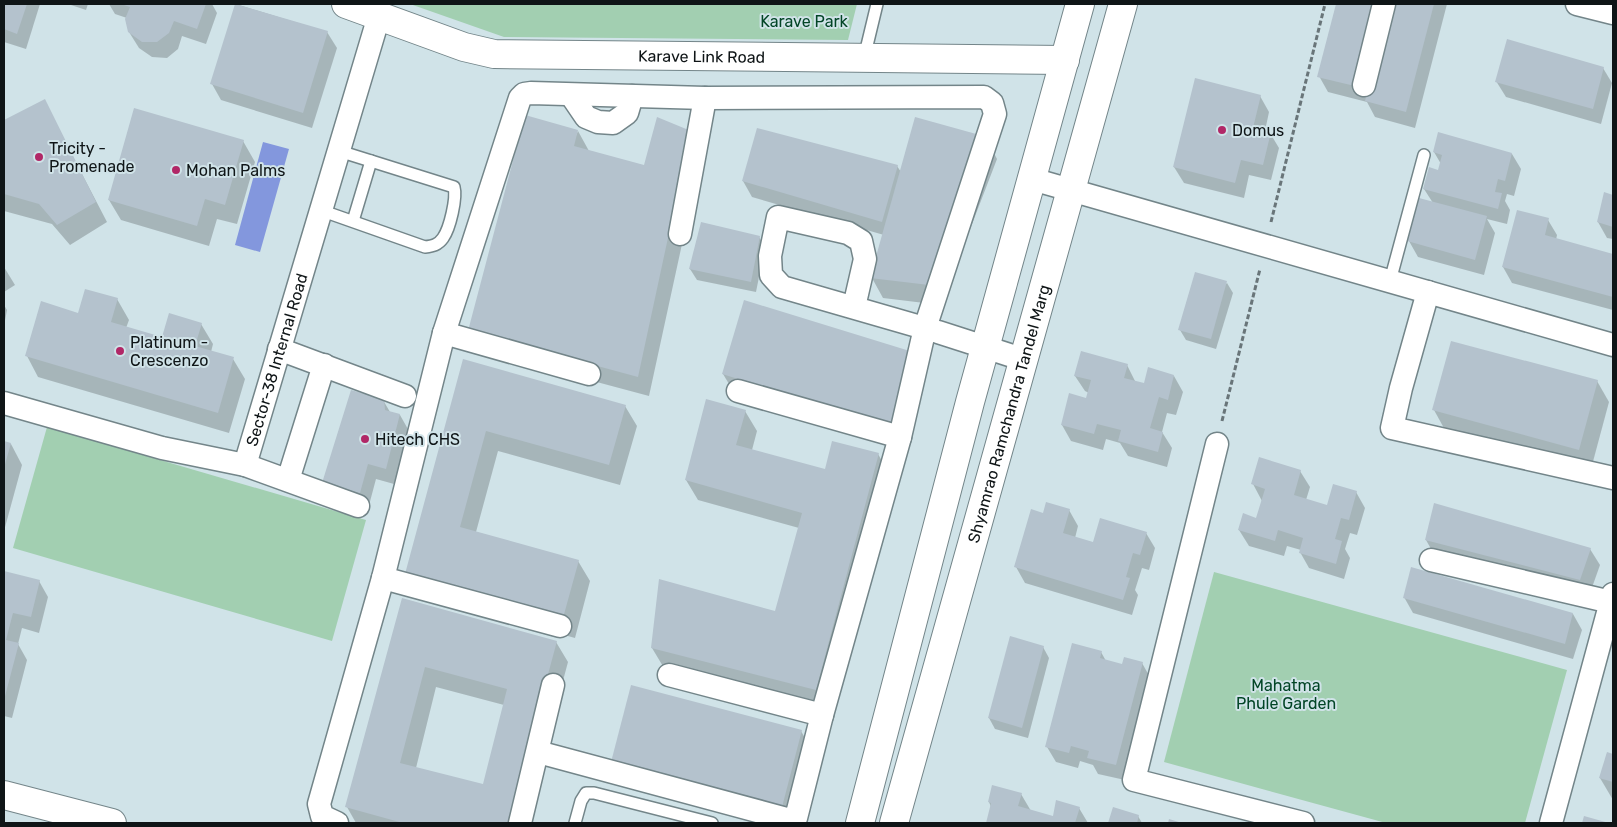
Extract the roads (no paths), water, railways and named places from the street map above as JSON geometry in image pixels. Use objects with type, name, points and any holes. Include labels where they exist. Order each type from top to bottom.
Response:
[{"type":"street","name":"Karave Link Road","points":[[346,4],[464,47],[494,54],[1065,60]]},
{"type":"street","points":[[860,823],[985,348],[1080,4]]},
{"type":"street","name":"Shyamrao Ramchandra Tandel Marg","points":[[894,823],[1025,360],[1122,4]]},
{"type":"street","points":[[1364,85],[1384,4]]},
{"type":"street","points":[[1577,4],[1613,13]]},
{"type":"street","name":"Sector-38 Internal Road","points":[[4,403],[162,448],[245,465],[379,16]]},
{"type":"street","points":[[337,823],[322,816],[318,804],[383,578],[444,333],[520,98],[524,94],[531,93],[705,98],[984,97],[992,103],[995,114],[925,328],[900,437],[822,715],[796,818],[787,819],[538,752]]},
{"type":"street","points":[[680,234],[705,98]]},
{"type":"street","points":[[1032,179],[1613,345]]},
{"type":"street","points":[[854,308],[865,259],[861,241],[848,233],[778,216],[770,256],[771,275],[782,287],[854,308],[925,328],[1025,360]]},
{"type":"street","points":[[1428,292],[1401,388],[1392,428],[1613,478]]},
{"type":"street","points":[[444,333],[589,374]]},
{"type":"street","points":[[279,349],[405,396]]},
{"type":"street","points":[[288,480],[324,366]]},
{"type":"street","points":[[738,391],[900,437]]},
{"type":"street","points":[[1217,444],[1134,780],[1303,823]]},
{"type":"street","points":[[245,465],[358,506]]},
{"type":"street","points":[[1431,560],[1612,598],[1551,823]]},
{"type":"street","points":[[383,578],[560,626]]},
{"type":"street","points":[[669,675],[822,715]]},
{"type":"street","points":[[520,823],[553,685]]},
{"type":"street","points":[[4,794],[112,823]]},
{"type":"lane","points":[[863,58],[877,4]]},
{"type":"lane","points":[[320,210],[425,247],[435,246],[444,238],[457,196],[454,187],[339,151]]},
{"type":"lane","points":[[1390,281],[1424,155]]},
{"type":"lane","points":[[353,222],[371,161]]},
{"type":"lane","points":[[575,823],[581,801],[586,793],[594,793],[712,823]]},
{"type":"water","points":[[263,142],[289,149],[260,252],[235,245]]},
{"type":"place","name":"Domus","points":[[1222,130]]},
{"type":"place","name":"Tricity - Promenade","points":[[39,157]]},
{"type":"place","name":"Mohan Palms","points":[[176,170]]},
{"type":"place","name":"Platinum - Crescenzo","points":[[120,351]]},
{"type":"place","name":"Hitech CHS","points":[[365,439]]},
{"type":"park label","name":"Karave Park","points":[[804,21]]},
{"type":"park label","name":"Mahatma Phule Garden","points":[[1286,694]]}]
